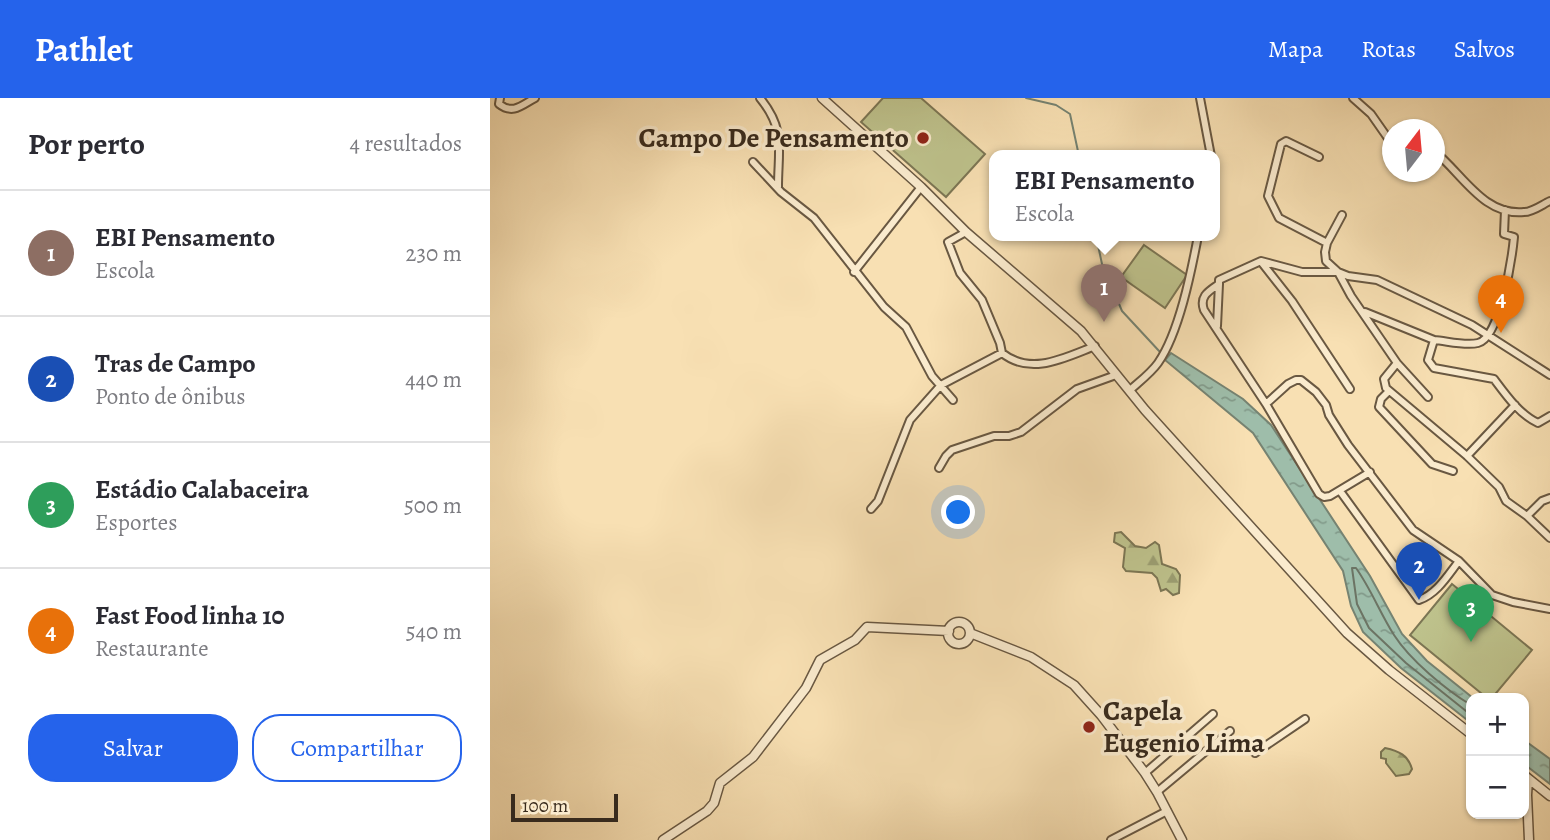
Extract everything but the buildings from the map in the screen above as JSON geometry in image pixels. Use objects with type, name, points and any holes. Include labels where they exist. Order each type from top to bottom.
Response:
[{"type":"street","points":[[498,100],[505,109],[514,110],[535,98]]},
{"type":"street","points":[[760,98],[778,126],[778,187]]},
{"type":"street","points":[[1200,98],[1210,150]]},
{"type":"street","points":[[1353,98],[1371,114],[1382,130]]},
{"type":"street","points":[[823,99],[921,187],[966,232],[1075,326],[1095,346],[1145,410],[1347,633],[1389,670],[1466,730]]},
{"type":"street","points":[[1319,157],[1286,141],[1281,144],[1268,196],[1279,218],[1327,243]]},
{"type":"street","points":[[1445,161],[1497,209],[1525,212],[1550,201]]},
{"type":"street","points":[[753,162],[781,192],[814,218],[884,307],[906,327],[932,376],[953,400]]},
{"type":"street","points":[[855,272],[921,187]]},
{"type":"street","points":[[1363,311],[1434,340],[1479,343],[1490,335],[1511,269],[1514,237],[1504,234],[1505,210]]},
{"type":"street","points":[[1342,215],[1327,243],[1326,261],[1338,272],[1351,296],[1397,363],[1428,397]]},
{"type":"street","points":[[966,232],[948,242],[960,273],[982,300],[1002,353],[1013,362],[1037,365],[1060,360],[1095,346]]},
{"type":"street","points":[[1130,390],[1157,366],[1168,347],[1194,262],[1197,241]]},
{"type":"street","points":[[1217,326],[1219,280],[1224,277],[1261,261],[1302,272],[1338,272],[1377,281],[1454,316],[1490,335],[1550,375]]},
{"type":"street","points":[[1261,261],[1292,301],[1350,389]]},
{"type":"street","points":[[1219,284],[1207,292],[1202,304],[1321,496],[1327,497],[1340,491],[1370,472]]},
{"type":"street","points":[[1434,340],[1428,360],[1434,368],[1494,379],[1515,405],[1538,423],[1550,416]]},
{"type":"street","points":[[871,509],[878,501],[910,420],[941,385],[1002,353]]},
{"type":"street","points":[[1388,392],[1384,379],[1397,363]]},
{"type":"street","points":[[939,468],[952,450],[980,439],[1021,432],[1077,389],[1116,376]]},
{"type":"street","points":[[1266,404],[1288,384],[1301,380],[1316,392],[1326,405],[1335,425],[1406,524],[1459,561],[1492,595],[1513,603],[1550,609]]},
{"type":"street","points":[[1388,392],[1395,393],[1467,456],[1499,487],[1506,501],[1550,538]]},
{"type":"street","points":[[1388,392],[1381,399],[1379,407],[1432,464],[1453,471]]},
{"type":"street","points":[[1467,456],[1515,405]]},
{"type":"street","points":[[1340,491],[1419,600],[1439,586],[1459,561]]},
{"type":"street","points":[[1527,516],[1542,501],[1550,498]]},
{"type":"street","points":[[961,622],[967,626],[970,633],[968,640],[958,644],[951,641],[948,631],[952,625],[961,622]]},
{"type":"street","points":[[663,840],[707,811],[720,783],[753,757],[806,688],[820,660],[855,640],[867,627],[948,631]]},
{"type":"street","points":[[970,633],[1031,657],[1074,685],[1145,772],[1182,840]]},
{"type":"street","points":[[1145,772],[1213,714]]},
{"type":"street","points":[[1255,753],[1305,719]]},
{"type":"street","points":[[1157,792],[1230,731]]},
{"type":"street","points":[[1529,779],[1550,796]]},
{"type":"street","points":[[1111,840],[1167,811]]},
{"type":"street","points":[[1528,819],[1529,840]]},
{"type":"green space","name":"Campo De Pensamento","points":[[883,98],[921,98],[985,154],[946,197],[861,122]]},
{"type":"green space","points":[[1144,245],[1187,275],[1165,308],[1121,277]]},
{"type":"green space","points":[[1121,532],[1135,546],[1146,548],[1155,542],[1159,545],[1162,564],[1176,569],[1180,575],[1179,593],[1173,595],[1166,589],[1161,591],[1157,578],[1152,573],[1126,571],[1123,567],[1125,548],[1114,542],[1115,533]]},
{"type":"green space","points":[[1452,584],[1532,650],[1496,693],[1481,693],[1410,635]]},
{"type":"green space","points":[[1385,748],[1405,757],[1412,769],[1409,774],[1396,776],[1386,759],[1381,758],[1381,752]]},
{"type":"water","points":[[1171,353],[1243,399],[1271,425],[1370,576],[1402,634],[1427,661],[1467,693],[1466,719],[1401,668],[1363,632],[1351,606],[1343,571],[1253,433],[1165,360]]},
{"type":"water","points":[[1529,744],[1550,759],[1550,784],[1529,768]]},
{"type":"waterway","points":[[1026,98],[1056,105],[1070,114],[1078,150]]},
{"type":"waterway","points":[[1097,241],[1102,264],[1122,311],[1160,352]]},
{"type":"place","name":"Campo De Pensamento","points":[[923,138]]},
{"type":"place","name":"EBI Pensamento","points":[[1104,322]]},
{"type":"place","name":"Fast Food linha 10","points":[[1501,333]]},
{"type":"place","name":"Tras de Campo","points":[[1419,600]]},
{"type":"place","name":"Estádio Calabaceira","points":[[1471,642]]},
{"type":"place","name":"Capela Eugenio Lima","points":[[1089,727]]}]
